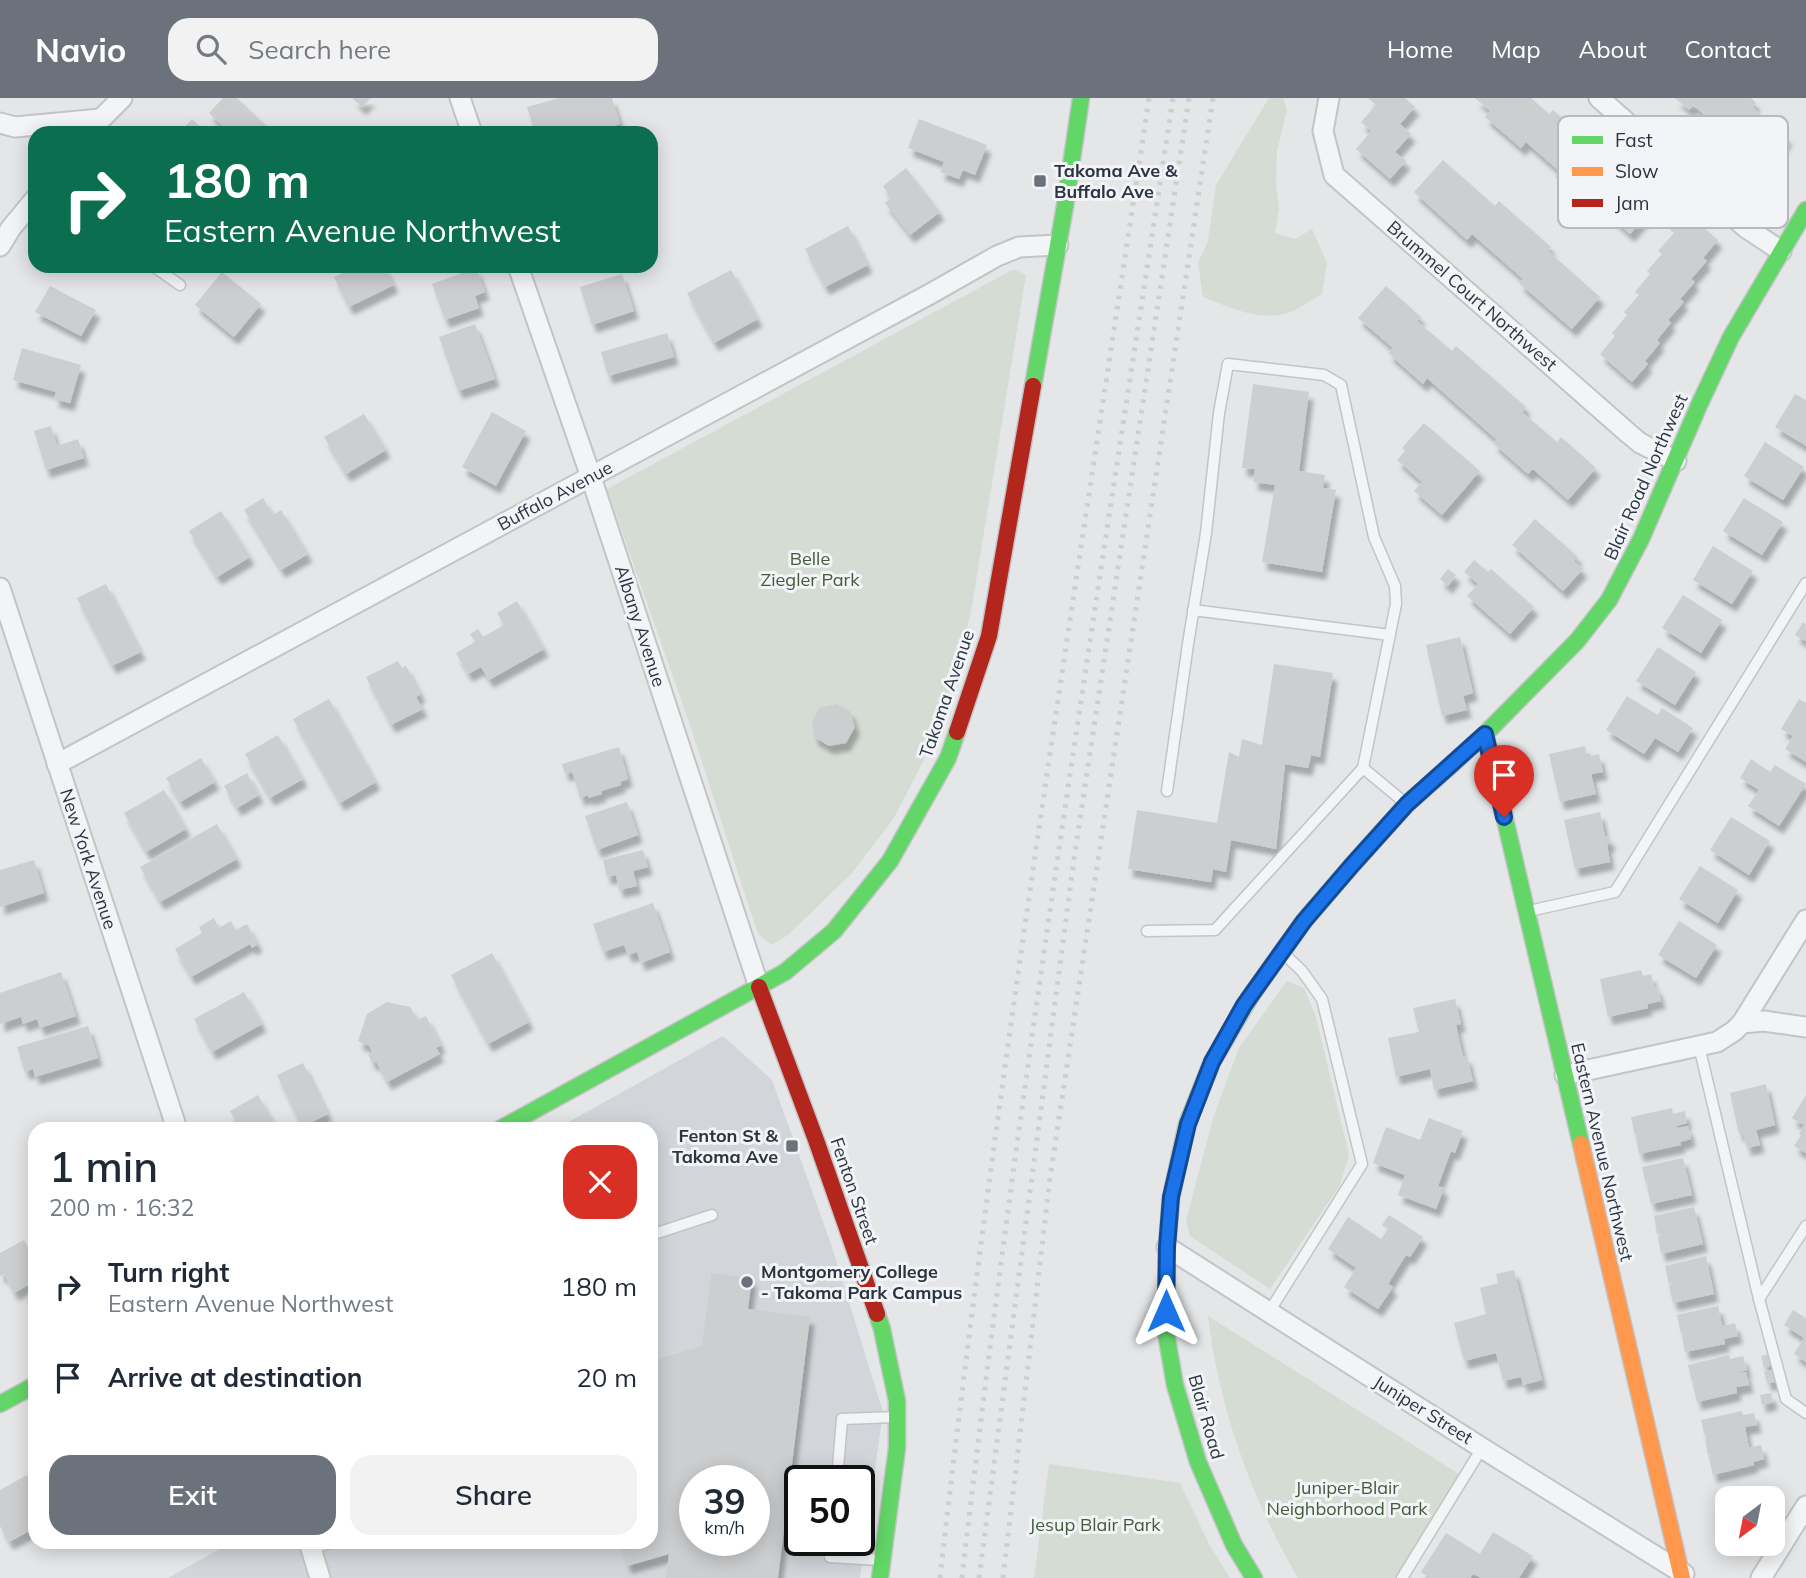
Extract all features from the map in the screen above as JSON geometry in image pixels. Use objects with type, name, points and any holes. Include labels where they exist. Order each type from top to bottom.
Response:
[{"type":"street","points":[[94,126],[122,98]]},
{"type":"street","points":[[460,98],[470,126]]},
{"type":"street","name":"Takoma Avenue","points":[[517,1122],[759,988],[785,972],[834,931],[890,861],[948,758],[989,636],[1058,245],[1081,98]]},
{"type":"street","name":"Brummel Court Northwest","points":[[1329,98],[1323,131],[1334,175],[1628,433],[1640,443],[1676,461]]},
{"type":"street","points":[[1599,98],[1619,116]]},
{"type":"street","points":[[0,123],[28,127]]},
{"type":"street","points":[[0,246],[28,207]]},
{"type":"street","name":"Blair Road Northwest","points":[[1485,734],[1577,641],[1609,600],[1641,539],[1731,337],[1806,210]]},
{"type":"street","points":[[1746,228],[1781,251]]},
{"type":"street","name":"Buffalo Avenue","points":[[57,764],[998,256],[1019,247],[1058,245]]},
{"type":"street","name":"Albany Avenue","points":[[520,273],[591,477],[759,988]]},
{"type":"street","name":"New York Avenue","points":[[0,588],[175,1122]]},
{"type":"street","name":"Blair Road","points":[[1254,1578],[1234,1545],[1198,1462],[1175,1385],[1166,1333],[1167,1247],[1171,1197],[1188,1124],[1212,1062],[1244,1005],[1304,921],[1407,804],[1485,734]]},
{"type":"street","name":"Eastern Avenue Northwest","points":[[1485,734],[1684,1576]]},
{"type":"street","points":[[1564,1075],[1717,1042],[1742,1023],[1806,920]]},
{"type":"street","name":"Fenton Street","points":[[759,988],[882,1329],[897,1401],[897,1448],[880,1578]]},
{"type":"street","points":[[1742,1023],[1764,1021],[1806,1027]]},
{"type":"street","name":"Juniper Street","points":[[1167,1247],[1684,1576]]},
{"type":"street","points":[[0,1404],[28,1389]]},
{"type":"street","points":[[1760,1578],[1806,1506]]},
{"type":"street","points":[[311,1549],[320,1578]]},
{"type":"lane","points":[[163,273],[180,285]]},
{"type":"lane","points":[[1147,931],[1215,930],[1363,768],[1396,604],[1395,586],[1374,537],[1341,385],[1324,375],[1228,364],[1219,413],[1206,533],[1167,791]]},
{"type":"lane","points":[[1527,912],[1615,892],[1806,583]]},
{"type":"lane","points":[[1193,610],[1390,635]]},
{"type":"lane","points":[[1363,768],[1407,804]]},
{"type":"lane","points":[[1269,1312],[1362,1164],[1322,999],[1302,971],[1282,952]]},
{"type":"lane","points":[[1699,1046],[1759,1299],[1786,1399],[1806,1413]]},
{"type":"lane","points":[[658,1234],[712,1215]]},
{"type":"lane","points":[[1759,1299],[1806,1226]]},
{"type":"lane","points":[[838,1465],[842,1419],[897,1417]]},
{"type":"lane","points":[[1402,1578],[1482,1448]]},
{"type":"lane","points":[[831,1556],[883,1560]]},
{"type":"shaded area","name":"Montgomery College - Takoma Park Campus","points":[[723,1036],[772,1080],[831,1244],[883,1412],[875,1470],[875,1465],[784,1465],[784,1556],[863,1556],[860,1578],[168,1578],[220,1549],[658,1549],[658,1122],[569,1122]]},
{"type":"green space","points":[[1269,98],[1283,98],[1287,110],[1277,151],[1276,183],[1279,209],[1275,233],[1295,239],[1312,229],[1327,263],[1322,294],[1292,311],[1267,316],[1245,312],[1203,297],[1198,263],[1208,241],[1216,185]]},
{"type":"green space","name":"Belle Ziegler Park","points":[[1014,269],[1026,275],[971,612],[957,669],[935,738],[894,818],[852,873],[788,935],[771,945],[758,934],[690,725],[607,489]]},
{"type":"green space","points":[[1287,981],[1304,988],[1316,1017],[1349,1155],[1340,1185],[1270,1289],[1190,1236],[1186,1221],[1213,1118],[1239,1048]]},
{"type":"green space","name":"Juniper-Blair Neighborhood Park","points":[[1208,1316],[1467,1479],[1407,1578],[1298,1578],[1266,1516],[1240,1452],[1220,1384]]},
{"type":"green space","name":"Jesup Blair Park","points":[[1049,1464],[1180,1483],[1209,1544],[1230,1578],[1034,1578]]},
{"type":"building","points":[[223,98],[237,98],[267,126],[223,126],[209,113]]},
{"type":"building","points":[[352,98],[371,98],[362,107]]},
{"type":"building","points":[[559,98],[612,98],[620,124],[533,126],[527,107]]},
{"type":"building","points":[[1368,98],[1405,98],[1415,107],[1400,124],[1411,134],[1395,152],[1406,161],[1390,179],[1356,149],[1371,131],[1361,122],[1376,105]]},
{"type":"building","points":[[1475,98],[1531,98],[1549,114],[1553,110],[1560,116],[1558,170],[1526,142],[1521,148],[1485,117],[1490,111]]},
{"type":"building","points":[[1675,98],[1751,98],[1756,103],[1752,107],[1762,116],[1705,116],[1693,105],[1689,110]]},
{"type":"building","points":[[192,119],[200,126],[186,126]]},
{"type":"building","points":[[919,119],[987,145],[975,175],[963,170],[959,179],[940,172],[944,162],[908,148]]},
{"type":"building","points":[[1443,160],[1495,206],[1499,201],[1551,247],[1548,251],[1600,297],[1572,329],[1519,283],[1523,279],[1472,234],[1467,240],[1414,192]]},
{"type":"building","points":[[906,168],[940,212],[910,235],[885,203],[891,198],[883,186]]},
{"type":"building","points":[[848,226],[868,265],[825,287],[805,249]]},
{"type":"building","points":[[1623,228],[1635,228],[1630,234]]},
{"type":"building","points":[[1704,228],[1718,240],[1703,258],[1707,261],[1691,279],[1695,282],[1680,299],[1684,302],[1668,320],[1671,323],[1657,340],[1660,343],[1645,361],[1648,364],[1632,382],[1600,354],[1627,315],[1624,312],[1639,295],[1635,292],[1650,274],[1647,271],[1662,254],[1658,251],[1674,233],[1670,230]]},
{"type":"building","points":[[731,270],[758,319],[714,343],[687,293]]},
{"type":"building","points":[[221,273],[261,304],[234,337],[195,305]]},
{"type":"building","points":[[342,273],[388,273],[394,285],[349,307],[334,277]]},
{"type":"building","points":[[462,273],[478,273],[485,292],[475,296],[479,308],[445,320],[432,284]]},
{"type":"building","points":[[622,274],[634,311],[592,325],[580,287]]},
{"type":"building","points":[[50,286],[96,310],[81,336],[35,312]]},
{"type":"building","points":[[1386,286],[1421,317],[1417,321],[1452,351],[1456,346],[1526,407],[1522,412],[1557,442],[1561,437],[1596,468],[1568,500],[1533,469],[1528,474],[1493,443],[1497,440],[1427,378],[1423,384],[1388,353],[1393,348],[1358,318]]},
{"type":"building","points":[[475,324],[495,379],[458,391],[439,337]]},
{"type":"building","points":[[667,333],[674,357],[608,376],[601,352]]},
{"type":"building","points":[[22,348],[81,365],[70,403],[54,399],[56,392],[13,380]]},
{"type":"building","points":[[1253,384],[1309,392],[1299,471],[1325,475],[1323,488],[1336,490],[1322,572],[1262,562],[1275,485],[1253,482],[1255,469],[1242,468]]},
{"type":"building","points":[[1795,394],[1806,400],[1806,446],[1775,427]]},
{"type":"building","points":[[492,412],[526,431],[496,486],[462,467]]},
{"type":"building","points":[[364,414],[386,450],[346,474],[324,437]]},
{"type":"building","points":[[1424,423],[1480,471],[1442,515],[1414,491],[1422,482],[1397,460],[1405,451],[1402,448]]},
{"type":"building","points":[[51,426],[57,446],[78,439],[84,458],[46,470],[34,431]]},
{"type":"building","points":[[1765,442],[1804,467],[1783,500],[1744,476]]},
{"type":"building","points":[[263,498],[273,515],[281,510],[308,554],[281,570],[244,510]]},
{"type":"building","points":[[1744,498],[1783,522],[1762,555],[1723,531]]},
{"type":"building","points":[[221,511],[250,557],[217,577],[189,531]]},
{"type":"building","points":[[1535,519],[1578,557],[1574,561],[1583,569],[1563,591],[1512,545]]},
{"type":"building","points":[[1713,546],[1753,571],[1732,604],[1693,580]]},
{"type":"building","points":[[1474,560],[1488,572],[1491,569],[1534,607],[1510,634],[1467,596],[1478,584],[1464,572]]},
{"type":"building","points":[[1448,569],[1456,575],[1448,586],[1440,579]]},
{"type":"building","points":[[106,584],[141,652],[112,666],[77,598]]},
{"type":"building","points":[[1683,595],[1722,620],[1701,653],[1662,628]]},
{"type":"building","points":[[517,601],[544,649],[489,680],[481,667],[468,674],[456,653],[475,642],[470,634],[478,629],[483,637],[504,625],[497,613]]},
{"type":"building","points":[[1803,622],[1806,624],[1806,641],[1795,635]]},
{"type":"building","points":[[1460,637],[1473,693],[1463,696],[1467,710],[1442,716],[1426,645]]},
{"type":"building","points":[[1658,647],[1696,672],[1675,705],[1636,681]]},
{"type":"building","points":[[398,661],[402,668],[406,666],[421,694],[416,697],[423,709],[391,725],[366,677]]},
{"type":"building","points":[[1274,664],[1333,673],[1320,757],[1311,755],[1308,768],[1285,764],[1276,849],[1231,840],[1226,872],[1213,869],[1211,882],[1128,869],[1137,810],[1217,823],[1229,752],[1239,757],[1242,739],[1262,745]]},
{"type":"building","points":[[1627,696],[1658,715],[1662,708],[1693,728],[1678,752],[1655,738],[1644,754],[1606,730]]},
{"type":"building","points":[[329,699],[376,782],[340,803],[293,719]]},
{"type":"building","points":[[1799,699],[1806,703],[1806,762],[1785,749],[1793,736],[1781,729]]},
{"type":"building","points":[[837,704],[850,711],[855,727],[846,743],[829,746],[814,737],[812,723],[819,708]]},
{"type":"building","points":[[278,735],[303,779],[270,798],[245,754]]},
{"type":"building","points":[[1585,746],[1587,757],[1599,754],[1603,772],[1591,774],[1596,794],[1560,802],[1549,754]]},
{"type":"building","points":[[619,747],[628,779],[620,782],[621,785],[601,791],[602,794],[580,798],[572,771],[565,774],[562,764]]},
{"type":"building","points":[[201,758],[215,782],[180,802],[166,778]]},
{"type":"building","points":[[1751,759],[1770,772],[1775,765],[1806,784],[1779,826],[1748,806],[1759,790],[1740,778]]},
{"type":"building","points":[[247,773],[259,795],[237,808],[224,786]]},
{"type":"building","points":[[164,790],[186,829],[146,852],[124,813]]},
{"type":"building","points":[[627,802],[638,835],[597,850],[585,816]]},
{"type":"building","points":[[1600,812],[1605,837],[1609,836],[1611,844],[1607,844],[1610,862],[1575,869],[1564,820]]},
{"type":"building","points":[[1731,817],[1770,841],[1749,875],[1710,850]]},
{"type":"building","points":[[217,824],[237,859],[160,902],[140,867]]},
{"type":"building","points":[[643,850],[648,867],[633,871],[637,886],[619,890],[616,875],[607,877],[603,860]]},
{"type":"building","points":[[34,860],[44,893],[0,907],[0,870]]},
{"type":"building","points":[[1700,866],[1738,890],[1718,923],[1679,899]]},
{"type":"building","points":[[653,903],[670,952],[641,963],[637,952],[628,955],[624,945],[603,952],[593,924]]},
{"type":"building","points":[[214,918],[219,928],[231,921],[236,930],[247,924],[258,944],[252,948],[250,944],[191,977],[175,949],[202,933],[199,927]]},
{"type":"building","points":[[1679,921],[1717,945],[1696,978],[1658,955]]},
{"type":"building","points":[[492,953],[529,1022],[488,1044],[451,975]]},
{"type":"building","points":[[1641,970],[1643,976],[1651,974],[1661,1001],[1647,1004],[1648,1008],[1608,1017],[1600,979]]},
{"type":"building","points":[[61,972],[76,1016],[40,1028],[37,1019],[23,1024],[21,1017],[0,1024],[0,993]]},
{"type":"building","points":[[244,992],[262,1024],[212,1052],[194,1019]]},
{"type":"building","points":[[1455,999],[1461,1024],[1456,1025],[1463,1057],[1467,1056],[1473,1081],[1434,1090],[1430,1069],[1396,1077],[1388,1038],[1419,1032],[1413,1008]]},
{"type":"building","points":[[387,1002],[410,1007],[417,1020],[426,1016],[441,1045],[436,1048],[440,1054],[387,1082],[376,1061],[372,1063],[368,1054],[373,1053],[369,1046],[358,1041],[367,1014]]},
{"type":"building","points":[[88,1026],[98,1058],[35,1077],[33,1069],[25,1072],[17,1047]]},
{"type":"building","points":[[303,1063],[328,1114],[312,1122],[300,1122],[277,1075]]},
{"type":"building","points":[[1766,1084],[1775,1125],[1756,1130],[1760,1145],[1747,1148],[1743,1133],[1739,1134],[1730,1093]]},
{"type":"building","points":[[258,1095],[273,1122],[236,1122],[230,1111]]},
{"type":"building","points":[[1806,1095],[1806,1153],[1794,1146],[1804,1125],[1792,1118]]},
{"type":"building","points":[[1672,1108],[1673,1114],[1685,1111],[1687,1123],[1676,1126],[1688,1126],[1691,1139],[1680,1142],[1681,1145],[1639,1154],[1638,1137],[1635,1135],[1631,1117]]},
{"type":"building","points":[[1429,1118],[1463,1131],[1455,1153],[1451,1151],[1438,1186],[1444,1188],[1436,1209],[1398,1195],[1405,1175],[1373,1163],[1386,1127],[1420,1140]]},
{"type":"building","points":[[1683,1158],[1692,1195],[1651,1204],[1649,1186],[1646,1184],[1642,1167]]},
{"type":"building","points":[[1694,1207],[1703,1244],[1661,1254],[1658,1237],[1661,1236],[1660,1233],[1657,1234],[1654,1216]]},
{"type":"building","points":[[1389,1215],[1423,1237],[1410,1257],[1406,1255],[1388,1284],[1393,1287],[1378,1309],[1344,1287],[1356,1268],[1328,1249],[1348,1217],[1381,1239],[1388,1229],[1382,1225]]},
{"type":"building","points":[[24,1240],[28,1248],[28,1285],[14,1293],[4,1274],[0,1276],[0,1253]]},
{"type":"building","points":[[1706,1256],[1714,1294],[1673,1303],[1669,1286],[1672,1284],[1669,1284],[1665,1266]]},
{"type":"building","points":[[1514,1270],[1542,1380],[1523,1385],[1521,1377],[1503,1381],[1496,1353],[1464,1361],[1454,1323],[1486,1314],[1480,1288],[1498,1283],[1496,1274]]},
{"type":"building","points":[[711,1273],[752,1278],[748,1309],[810,1317],[792,1465],[784,1465],[784,1529],[778,1578],[666,1578],[669,1554],[627,1566],[622,1549],[658,1549],[658,1359],[702,1346]]},
{"type":"building","points":[[1718,1306],[1722,1326],[1735,1323],[1738,1336],[1724,1339],[1725,1344],[1685,1352],[1677,1315]]},
{"type":"building","points":[[1793,1310],[1806,1318],[1806,1362],[1794,1354],[1804,1338],[1784,1325]]},
{"type":"building","points":[[1770,1354],[1772,1365],[1764,1368],[1761,1356]]},
{"type":"building","points":[[1729,1355],[1730,1359],[1743,1356],[1747,1370],[1733,1374],[1746,1372],[1749,1385],[1736,1387],[1737,1393],[1697,1402],[1688,1365]]},
{"type":"building","points":[[1773,1370],[1776,1382],[1767,1383],[1764,1371]]},
{"type":"building","points":[[1771,1393],[1773,1402],[1762,1405],[1760,1395]]},
{"type":"building","points":[[1742,1411],[1743,1415],[1754,1413],[1757,1425],[1745,1427],[1749,1448],[1761,1445],[1764,1459],[1753,1462],[1754,1465],[1713,1475],[1709,1457],[1711,1454],[1708,1455],[1707,1439],[1701,1420]]},
{"type":"building","points":[[28,1477],[28,1532],[9,1542],[0,1526],[0,1490]]},
{"type":"building","points":[[1493,1532],[1533,1556],[1519,1578],[1481,1578],[1473,1574],[1470,1578],[1430,1578],[1421,1572],[1446,1533],[1480,1554]]},
{"type":"railway","points":[[940,1578],[1011,1022],[1149,98]]},
{"type":"railway","points":[[962,1578],[1034,1022],[1173,98]]},
{"type":"railway","points":[[979,1578],[1074,859],[1189,98]]},
{"type":"railway","points":[[1003,1578],[1050,1178],[1213,98]]},
{"type":"traffic: fast","points":[[1033,386],[1081,98]]},
{"type":"traffic: fast","points":[[1449,767],[1577,641],[1609,600],[1641,539],[1731,337],[1806,210]]},
{"type":"traffic: fast","points":[[513,1122],[785,972],[834,931],[890,861],[948,758],[957,732]]},
{"type":"traffic: fast","points":[[1485,734],[1581,1144]]},
{"type":"traffic: fast","points":[[1252,994],[1212,1062],[1187,1124],[1171,1197],[1167,1247],[1166,1333],[1175,1385],[1198,1462],[1234,1545],[1254,1578]]},
{"type":"traffic: fast","points":[[877,1314],[897,1401],[897,1448],[880,1578]]},
{"type":"traffic: fast","points":[[0,1404],[28,1389]]},
{"type":"traffic: slow","points":[[1252,994],[1304,921],[1353,864],[1407,804],[1449,767]]},
{"type":"traffic: slow","points":[[1581,1144],[1682,1578]]},
{"type":"traffic: jam","points":[[957,732],[989,636],[1033,386]]},
{"type":"traffic: jam","points":[[759,987],[877,1314]]},
{"type":"place","name":"Takoma Ave & Buffalo Ave","points":[[1040,181]]},
{"type":"place","name":"Fenton St & Takoma Ave","points":[[792,1146]]},
{"type":"place","name":"Montgomery College - Takoma Park Campus","points":[[747,1282]]},
{"type":"route","points":[[1166,1311],[1171,1197],[1188,1124],[1212,1062],[1244,1005],[1304,921],[1353,864],[1407,804],[1485,734],[1504,817]]}]
